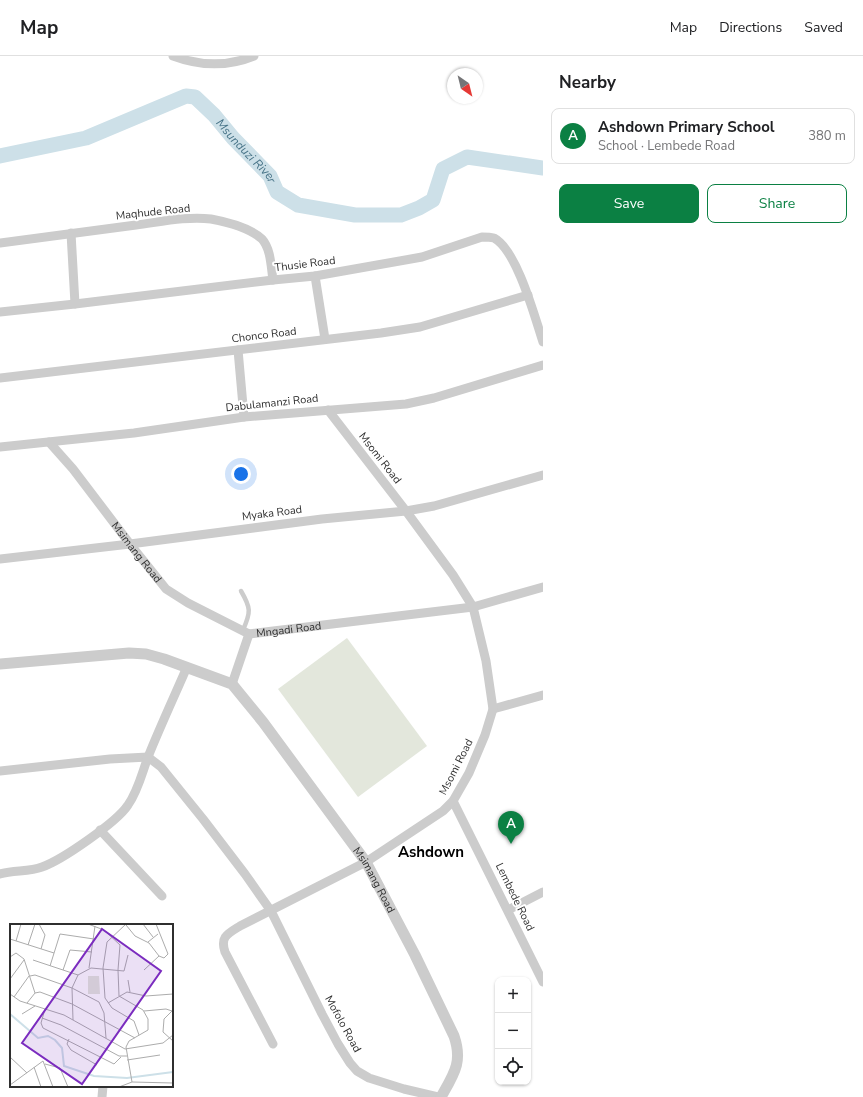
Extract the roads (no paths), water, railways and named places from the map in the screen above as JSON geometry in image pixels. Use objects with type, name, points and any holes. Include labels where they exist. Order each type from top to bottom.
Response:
[{"type":"street","points":[[173,56],[185,61],[206,64],[221,64],[254,56]]},
{"type":"street","name":"Maqhude Road","points":[[0,243],[71,233],[195,219],[221,221],[246,230],[262,240],[268,250],[273,280]]},
{"type":"street","points":[[71,233],[76,304]]},
{"type":"street","name":"Thusie Road","points":[[0,312],[315,276],[422,257],[476,239],[490,237],[495,239],[506,249],[528,295],[543,342]]},
{"type":"street","points":[[315,276],[325,339]]},
{"type":"street","name":"Chonco Road","points":[[0,378],[381,333],[420,327],[528,295]]},
{"type":"street","points":[[238,350],[244,417]]},
{"type":"street","name":"Dabulamanzi Road","points":[[0,447],[134,433],[244,417],[406,404],[434,398],[543,365]]},
{"type":"street","name":"Msomi Road","points":[[274,1044],[233,968],[223,944],[226,936],[230,932],[366,862],[432,820],[443,811],[454,801],[469,773],[485,735],[493,709],[486,661],[473,607],[453,575],[406,511],[328,410]]},
{"type":"street","name":"Msimang Road","points":[[49,442],[73,469],[166,589],[188,603],[246,632]]},
{"type":"street","name":"Myaka Road","points":[[0,559],[314,520],[406,511],[434,506],[543,475]]},
{"type":"street","name":"Mngadi Road","points":[[232,684],[246,632],[473,607],[543,587]]},
{"type":"street","points":[[0,664],[129,653],[146,654],[232,684]]},
{"type":"street","points":[[0,874],[37,868],[50,863],[66,855],[120,815],[129,804],[187,668]]},
{"type":"street","name":"Msimang Road","points":[[232,684],[263,722],[366,862],[415,955],[458,1046],[459,1053],[455,1071],[440,1097]]},
{"type":"street","points":[[493,709],[543,695]]},
{"type":"street","points":[[0,771],[118,758],[148,757]]},
{"type":"street","name":"Mofolo Road","points":[[148,757],[161,767],[203,818],[271,911],[332,1032],[350,1064],[357,1071],[382,1083],[440,1097]]},
{"type":"street","name":"Lembede Road","points":[[454,801],[543,982]]},
{"type":"street","points":[[100,830],[162,896]]},
{"type":"street","points":[[508,910],[543,892]]},
{"type":"street","points":[[102,1097],[103,1087]]},
{"type":"lane","points":[[241,591],[249,609],[246,632]]},
{"type":"waterway","name":"Msunduzi River","points":[[0,156],[86,138],[186,96],[195,97],[214,115],[233,138],[270,176],[277,192],[298,205],[355,215],[401,215],[419,208],[433,200],[443,169],[467,157],[543,168]]},
{"type":"place","name":"Ashdown Primary School","points":[[511,844]]},
{"type":"district","name":"Ashdown","points":[[431,852]]}]
